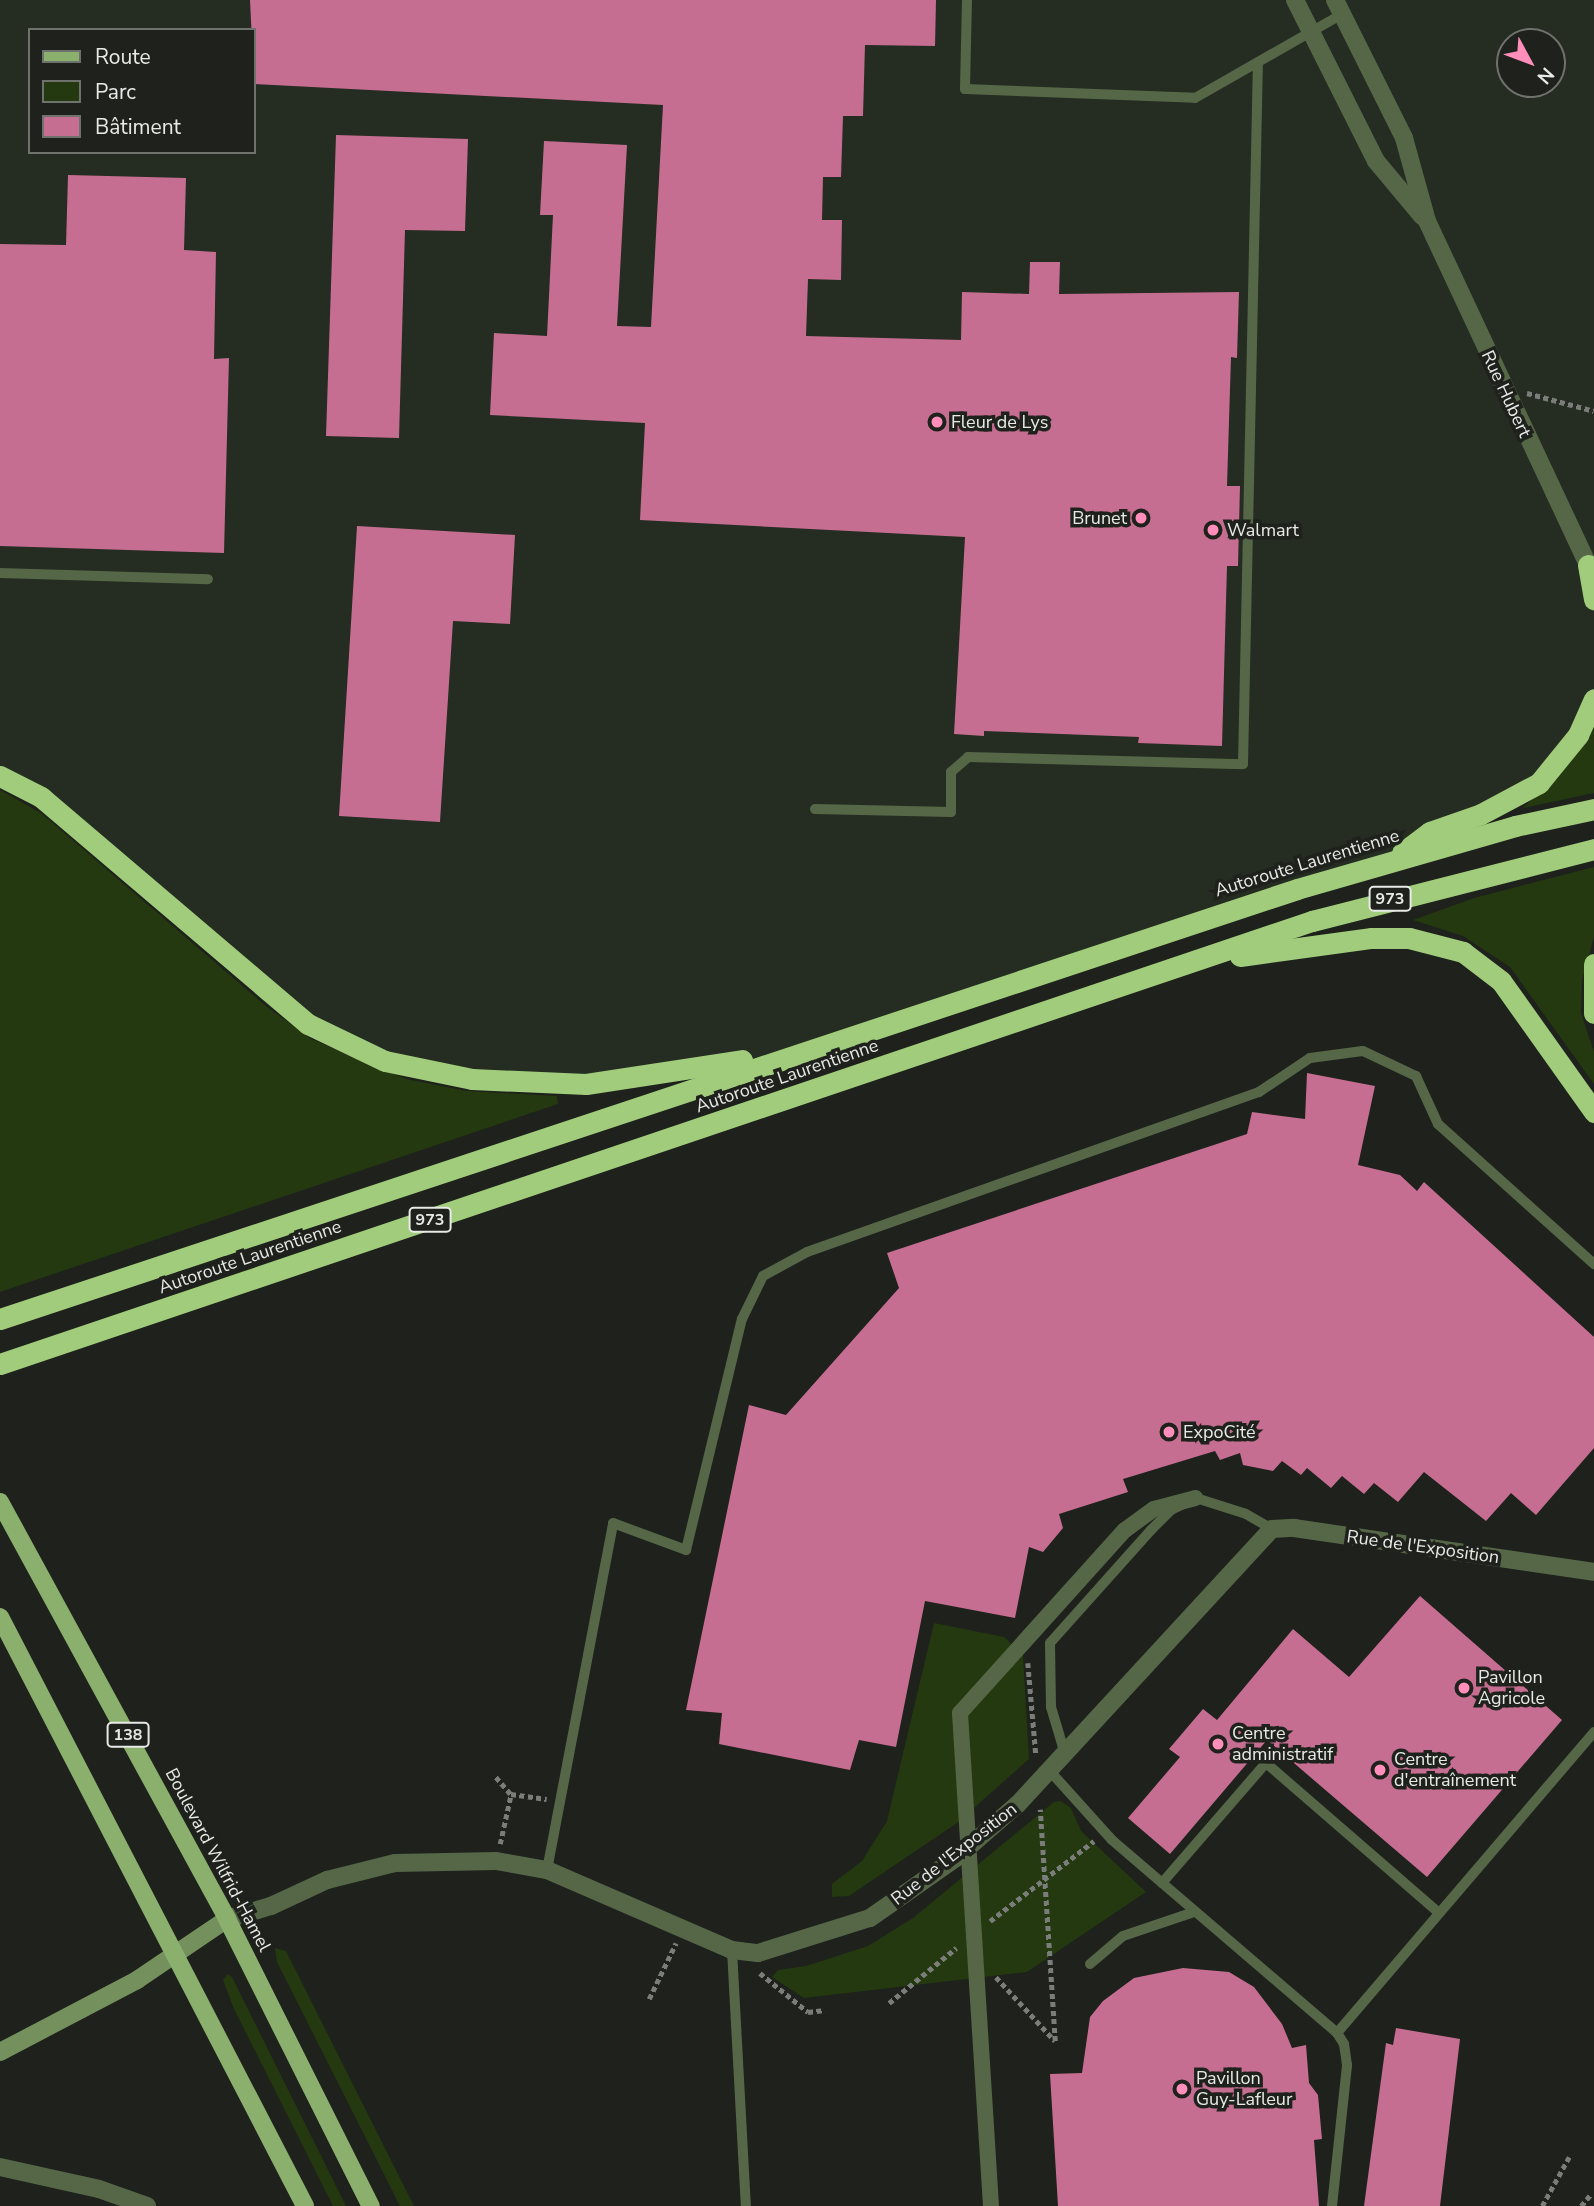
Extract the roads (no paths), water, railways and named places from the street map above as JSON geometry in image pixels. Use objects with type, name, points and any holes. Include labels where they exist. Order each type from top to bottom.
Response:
[{"type":"highway","points":[[1591,570],[1594,599]]},
{"type":"highway","points":[[1392,860],[1430,832],[1494,809],[1539,783],[1578,735],[1594,699]]},
{"type":"highway","points":[[0,776],[41,797],[308,1024],[385,1061],[472,1079],[586,1084],[803,1050]]},
{"type":"highway","name":"Autoroute Laurentienne","points":[[0,1319],[803,1050],[1392,860],[1594,809]]},
{"type":"highway","name":"Autoroute Laurentienne","points":[[1,1364],[1189,963],[1413,893],[1594,849]]},
{"type":"highway","points":[[1189,963],[1372,938],[1409,938],[1464,952],[1501,981],[1594,1112]]},
{"type":"highway","points":[[1594,964],[1594,1013]]},
{"type":"main road","name":"Boulevard Wilfrid-Hamel","points":[[0,1502],[227,1919],[371,2206]]},
{"type":"main road","points":[[0,1617],[306,2206]]},
{"type":"main road","points":[[0,2052],[137,1980],[227,1919]]},
{"type":"street","name":"Rue Hubert","points":[[1295,0],[1376,161],[1427,221]]},
{"type":"street","name":"Rue Hubert","points":[[1338,7],[1404,138],[1427,221],[1502,386],[1591,570]]},
{"type":"street","points":[[990,2206],[960,1713],[1125,1531],[1154,1509],[1196,1497]]},
{"type":"street","name":"Rue de l'Exposition","points":[[227,1919],[271,1906],[327,1880],[396,1863],[496,1861],[547,1870],[732,1950],[758,1953],[870,1918],[967,1848],[1065,1754],[1272,1529],[1294,1528],[1594,1572]]},
{"type":"street","points":[[0,2167],[99,2189],[147,2206]]},
{"type":"lane","points":[[967,0],[965,89],[1195,98],[1311,31],[1338,7]]},
{"type":"lane","points":[[815,809],[951,812],[951,772],[968,757],[1243,764],[1258,62]]},
{"type":"lane","points":[[0,573],[208,579]]},
{"type":"lane","points":[[547,1870],[613,1523],[686,1550],[742,1319],[763,1276],[807,1252],[1259,1091],[1310,1058],[1363,1051],[1416,1076],[1438,1124],[1594,1264]]},
{"type":"lane","points":[[1065,1754],[1051,1707],[1050,1643],[1151,1530],[1171,1510],[1196,1497],[1246,1514],[1272,1529]]},
{"type":"lane","points":[[1337,2033],[1594,1732]]},
{"type":"lane","points":[[1162,1884],[1266,1763],[1439,1913]]},
{"type":"lane","points":[[1043,1776],[1194,1912],[1337,2033],[1344,2043],[1347,2065],[1332,2206]]},
{"type":"lane","points":[[1090,1964],[1123,1936],[1194,1912]]},
{"type":"lane","points":[[732,1950],[746,2206]]},
{"type":"place","name":"Fleur de Lys","points":[[937,422]]},
{"type":"place","name":"Brunet","points":[[1141,518]]},
{"type":"place","name":"Walmart","points":[[1213,530]]},
{"type":"place","name":"ExpoCité","points":[[1169,1432]]},
{"type":"place","name":"Pavillon Agricole","points":[[1464,1688]]},
{"type":"place","name":"Centre administratif","points":[[1218,1744]]},
{"type":"place","name":"Centre d'entraînement","points":[[1380,1770]]},
{"type":"place","name":"Pavillon Guy-Lafleur","points":[[1182,2089]]}]
